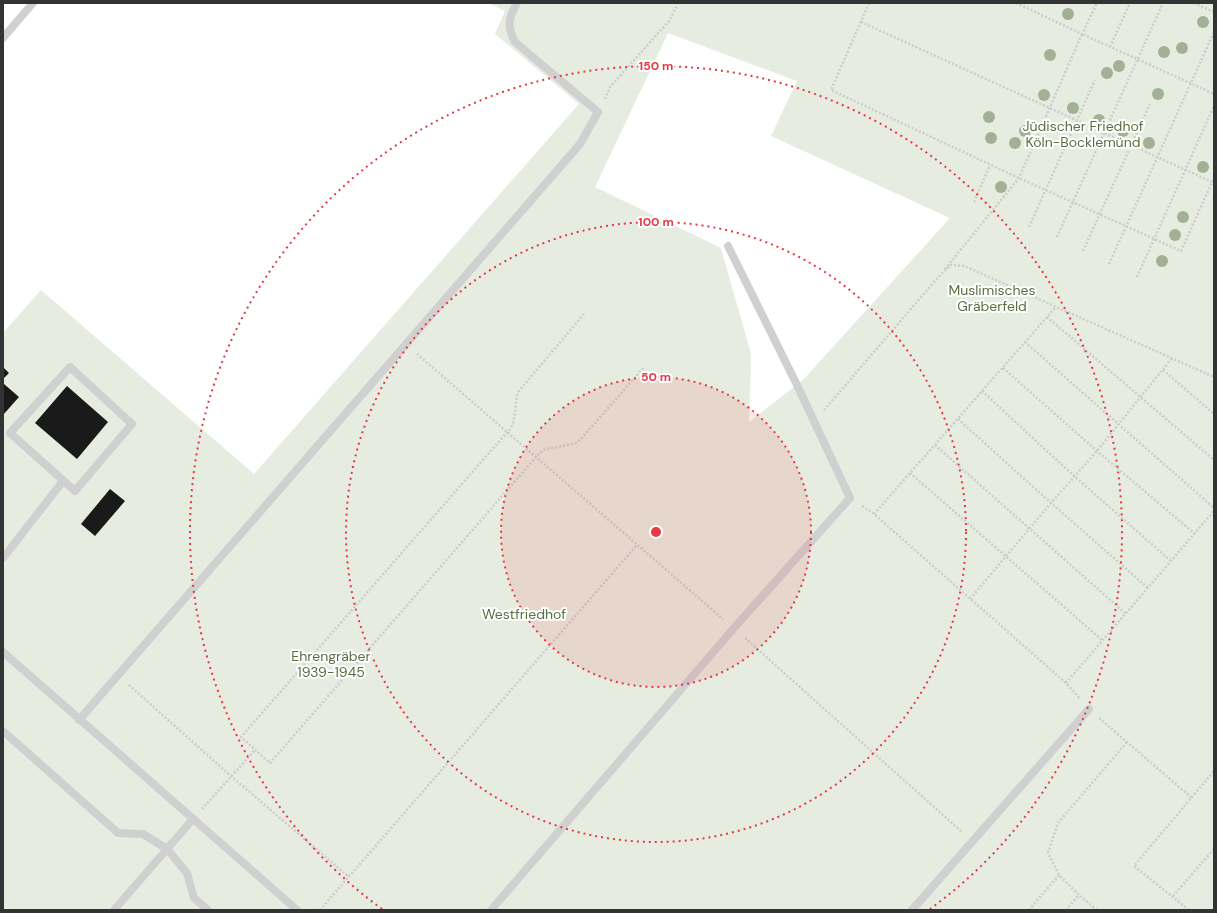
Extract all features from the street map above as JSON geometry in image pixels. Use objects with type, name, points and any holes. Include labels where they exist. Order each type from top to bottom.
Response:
[{"type":"lane","points":[[3,38],[33,3]]},
{"type":"lane","points":[[79,720],[580,144],[598,112],[515,42],[509,30],[511,14],[516,3]]},
{"type":"lane","points":[[491,910],[734,628],[850,498],[728,246]]},
{"type":"lane","points":[[70,367],[132,424],[75,491],[63,481],[10,433],[70,367]]},
{"type":"lane","points":[[3,558],[63,481]]},
{"type":"lane","points":[[3,652],[297,910]]},
{"type":"lane","points":[[912,910],[1089,709]]},
{"type":"lane","points":[[3,731],[118,833],[143,834],[168,849],[187,873],[194,898],[208,910]]},
{"type":"lane","points":[[114,910],[193,819]]},
{"type":"path","points":[[598,112],[610,87],[670,20],[678,3]]},
{"type":"path","points":[[869,3],[830,90],[990,165],[1181,251],[1214,178]]},
{"type":"path","points":[[1016,3],[1214,94]]},
{"type":"path","points":[[814,422],[941,274],[1019,178],[1097,3]]},
{"type":"path","points":[[1110,47],[1130,3]]},
{"type":"path","points":[[1057,237],[1163,3]]},
{"type":"path","points":[[1194,3],[1214,12]]},
{"type":"path","points":[[861,22],[1212,182]]},
{"type":"path","points":[[1110,264],[1214,32]]},
{"type":"path","points":[[1029,227],[1095,80]]},
{"type":"path","points":[[1084,251],[1150,104]]},
{"type":"path","points":[[1137,277],[1214,106]]},
{"type":"path","points":[[974,202],[990,165]]},
{"type":"path","points":[[941,274],[951,265],[964,266],[1055,308],[1214,377]]},
{"type":"path","points":[[874,514],[1055,308]]},
{"type":"path","points":[[584,314],[518,392],[513,423],[507,432],[241,737],[270,763],[536,457],[543,450],[576,443],[581,440],[644,367]]},
{"type":"path","points":[[1047,317],[1214,460]]},
{"type":"path","points":[[1026,342],[1119,423],[1214,510],[1066,683]]},
{"type":"path","points":[[406,344],[734,628],[972,842]]},
{"type":"path","points":[[970,599],[1050,503],[1097,451],[1172,358]]},
{"type":"path","points":[[1003,368],[1194,534]]},
{"type":"path","points":[[1163,370],[1214,414]]},
{"type":"path","points":[[982,391],[1074,476],[1171,561]]},
{"type":"path","points":[[958,418],[1050,503],[1148,588]]},
{"type":"path","points":[[935,445],[1125,613]]},
{"type":"path","points":[[910,473],[1102,640]]},
{"type":"path","points":[[850,498],[874,514],[1066,683],[1089,709],[1192,798]]},
{"type":"path","points":[[320,910],[637,545]]},
{"type":"path","points":[[118,676],[232,777],[349,877]]},
{"type":"path","points":[[1097,910],[1059,875],[1048,853],[1058,823],[1127,742]]},
{"type":"path","points":[[193,819],[256,750]]},
{"type":"path","points":[[1189,910],[1134,866],[1214,771]]},
{"type":"path","points":[[1173,896],[1214,849]]},
{"type":"path","points":[[1029,910],[1059,875]]},
{"type":"path","points":[[1066,910],[1079,895]]},
{"type":"green space","name":"Westfriedhof","points":[[488,3],[1214,3],[1214,910],[3,910],[3,333],[41,290],[254,474],[579,104],[495,34],[505,11]],"holes":[[[668,33],[797,81],[771,136],[950,218],[803,380],[749,422],[751,354],[721,248],[595,187]]]},
{"type":"building","points":[[3,367],[9,373],[3,379]]},
{"type":"building","points":[[4,384],[19,397],[3,415],[3,385]]},
{"type":"building","points":[[67,386],[108,422],[77,459],[35,423]]},
{"type":"building","points":[[110,489],[125,501],[95,536],[81,524]]},
{"type":"park label","name":"Jüdischer Friedhof Köln-Bocklemünd","points":[[1083,134]]},
{"type":"park label","name":"Muslimisches Gräberfeld","points":[[992,298]]},
{"type":"park label","name":"Ehrengräber 1939-1945","points":[[331,664]]}]
